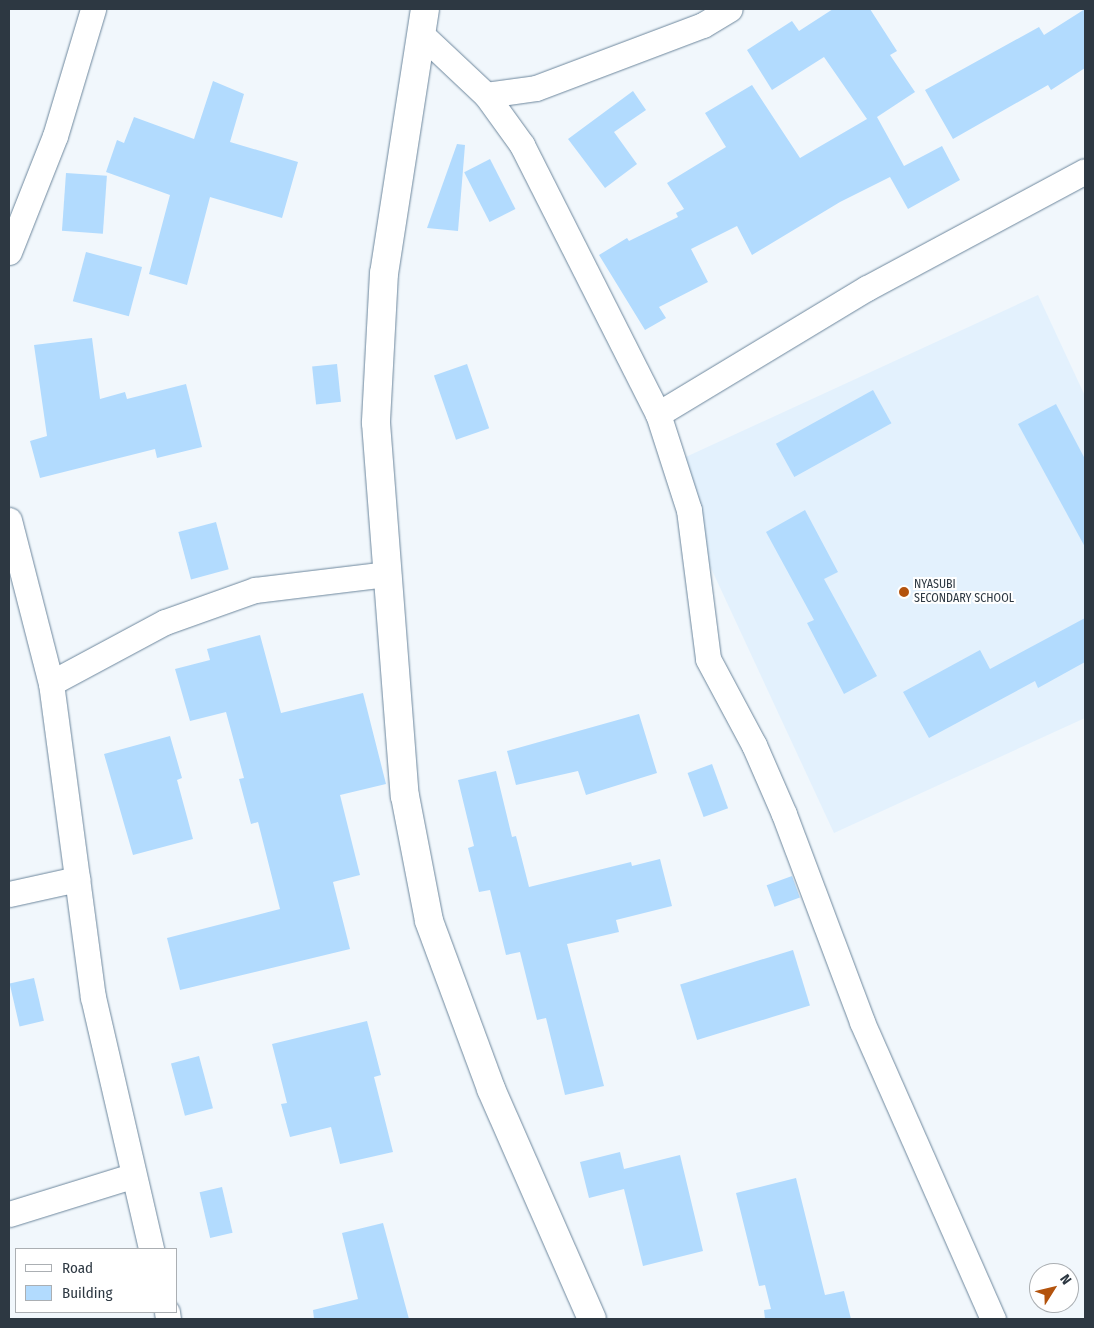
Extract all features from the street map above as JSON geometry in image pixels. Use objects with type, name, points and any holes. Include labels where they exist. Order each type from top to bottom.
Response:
[{"type":"street","points":[[9,252],[55,136],[93,9]]},
{"type":"street","points":[[486,95],[536,88],[677,36],[730,9]]},
{"type":"street","points":[[422,21],[486,95],[522,145],[658,414],[689,510],[708,659],[758,754],[862,1022],[993,1319]]},
{"type":"street","points":[[422,21],[384,273],[376,423],[405,796],[429,921],[491,1089],[592,1319]]},
{"type":"street","points":[[658,414],[867,288],[1085,171]]},
{"type":"street","points":[[9,520],[51,683],[93,997],[132,1176],[151,1248]]},
{"type":"street","points":[[51,683],[165,622],[255,590],[388,574]]},
{"type":"street","points":[[9,894],[77,879]]},
{"type":"street","points":[[9,1214],[132,1176]]},
{"type":"shaded area","name":"NYASUBI SECONDARY SCHOOL","points":[[1038,295],[1085,396],[1085,718],[834,833],[664,467]]},
{"type":"building","points":[[833,9],[870,9],[897,51],[890,55],[915,92],[877,117],[904,166],[942,146],[960,180],[908,209],[890,177],[840,202],[752,255],[737,226],[691,249],[708,282],[659,307],[666,318],[645,330],[599,255],[627,238],[629,241],[678,217],[676,213],[684,209],[667,183],[726,147],[705,113],[752,85],[800,158],[867,119],[824,57],[772,90],[747,50],[792,21],[799,31]]},
{"type":"building","points":[[1085,9],[1085,68],[1051,90],[1048,85],[953,139],[925,90],[1039,27],[1044,35]]},
{"type":"building","points":[[213,81],[244,94],[230,142],[298,162],[282,218],[210,197],[187,285],[149,274],[170,195],[106,172],[117,140],[124,143],[134,117],[194,139]]},
{"type":"building","points":[[633,91],[646,110],[614,132],[637,164],[605,188],[568,139]]},
{"type":"building","points":[[457,144],[465,145],[458,231],[427,228]]},
{"type":"building","points":[[490,159],[515,209],[490,222],[464,172]]},
{"type":"building","points":[[66,173],[107,176],[103,234],[62,231]]},
{"type":"building","points":[[86,252],[142,267],[129,316],[73,301]]},
{"type":"building","points":[[92,338],[100,399],[125,392],[127,399],[186,384],[202,447],[157,458],[155,449],[40,478],[30,441],[47,436],[34,345]]},
{"type":"building","points":[[337,364],[341,402],[316,404],[312,367]]},
{"type":"building","points":[[467,364],[489,428],[456,440],[434,375]]},
{"type":"building","points":[[873,390],[891,423],[794,477],[776,444]]},
{"type":"building","points":[[1056,404],[1085,459],[1085,547],[1018,424]]},
{"type":"building","points":[[805,510],[838,572],[824,579],[877,676],[844,694],[807,623],[814,620],[766,532]]},
{"type":"building","points":[[216,522],[229,569],[191,579],[178,532]]},
{"type":"building","points":[[1085,618],[1085,662],[1038,688],[1035,681],[929,738],[903,692],[980,650],[990,669]]},
{"type":"building","points":[[260,635],[281,713],[363,693],[386,784],[340,795],[360,875],[333,882],[350,949],[180,990],[167,938],[280,909],[258,822],[251,824],[239,779],[244,778],[226,712],[190,721],[175,669],[210,660],[207,649]]},
{"type":"building","points":[[639,714],[657,773],[586,795],[578,771],[516,785],[507,751]]},
{"type":"building","points":[[170,736],[182,778],[177,780],[193,839],[133,855],[104,754]]},
{"type":"building","points":[[712,764],[728,808],[704,817],[688,773]]},
{"type":"building","points":[[496,771],[512,837],[516,836],[529,887],[631,862],[632,866],[660,859],[672,906],[616,920],[619,932],[567,944],[604,1086],[565,1095],[546,1018],[537,1020],[520,952],[506,955],[490,890],[479,892],[468,848],[474,846],[458,780]]},
{"type":"building","points":[[792,876],[800,898],[774,907],[767,885]]},
{"type":"building","points":[[793,950],[810,1005],[697,1040],[680,984]]},
{"type":"building","points":[[34,978],[44,1021],[20,1026],[10,984]]},
{"type":"building","points":[[367,1021],[381,1075],[374,1077],[393,1152],[340,1164],[331,1127],[290,1137],[281,1104],[287,1103],[272,1044]]},
{"type":"building","points":[[199,1056],[213,1108],[185,1116],[171,1064]]},
{"type":"building","points":[[620,1152],[624,1169],[680,1155],[703,1251],[643,1266],[624,1189],[589,1198],[580,1162]]},
{"type":"building","points":[[796,1178],[825,1295],[844,1291],[851,1319],[765,1319],[764,1310],[771,1309],[765,1285],[759,1286],[736,1193]]},
{"type":"building","points":[[222,1187],[233,1233],[210,1238],[200,1192]]},
{"type":"building","points":[[383,1223],[409,1319],[314,1319],[313,1310],[358,1299],[342,1233]]},
{"type":"place","name":"NYASUBI SECONDARY SCHOOL","points":[[904,592]]}]
